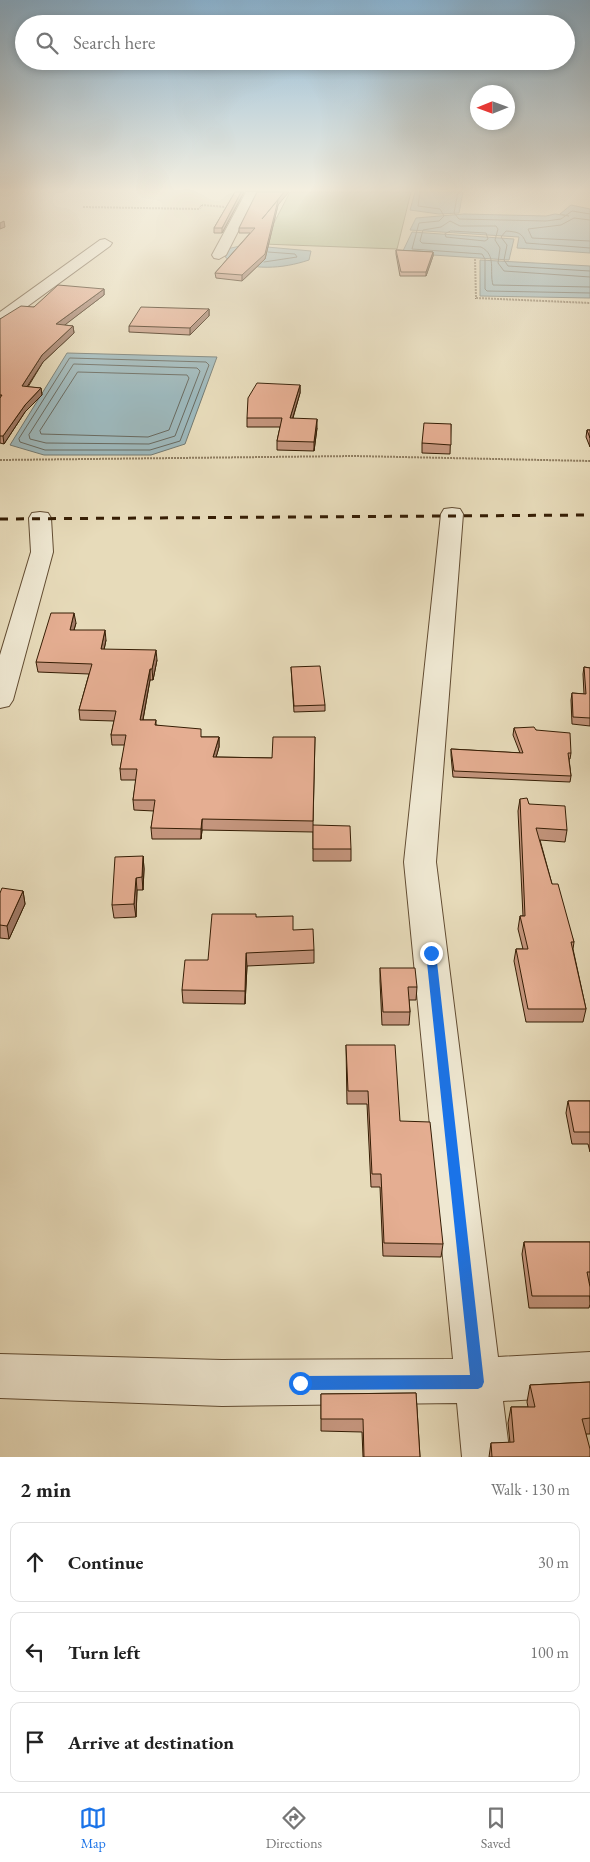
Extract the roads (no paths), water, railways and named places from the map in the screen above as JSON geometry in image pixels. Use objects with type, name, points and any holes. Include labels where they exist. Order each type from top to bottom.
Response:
[{"type":"street","points":[[0,320],[82,260]]},
{"type":"street","points":[[452,514],[420,862],[441,1036],[486,1457]]},
{"type":"street","points":[[0,700],[42,552],[40,518]]},
{"type":"street","points":[[0,1376],[162,1384],[478,1382],[590,1374]]},
{"type":"water","points":[[231,260],[309,260],[278,267],[257,267]]},
{"type":"water","points":[[480,260],[590,266],[590,298],[480,296]]},
{"type":"water","points":[[67,353],[217,357],[185,444],[151,455],[44,455],[10,445]]},
{"type":"railway","points":[[0,519],[590,515]]}]
